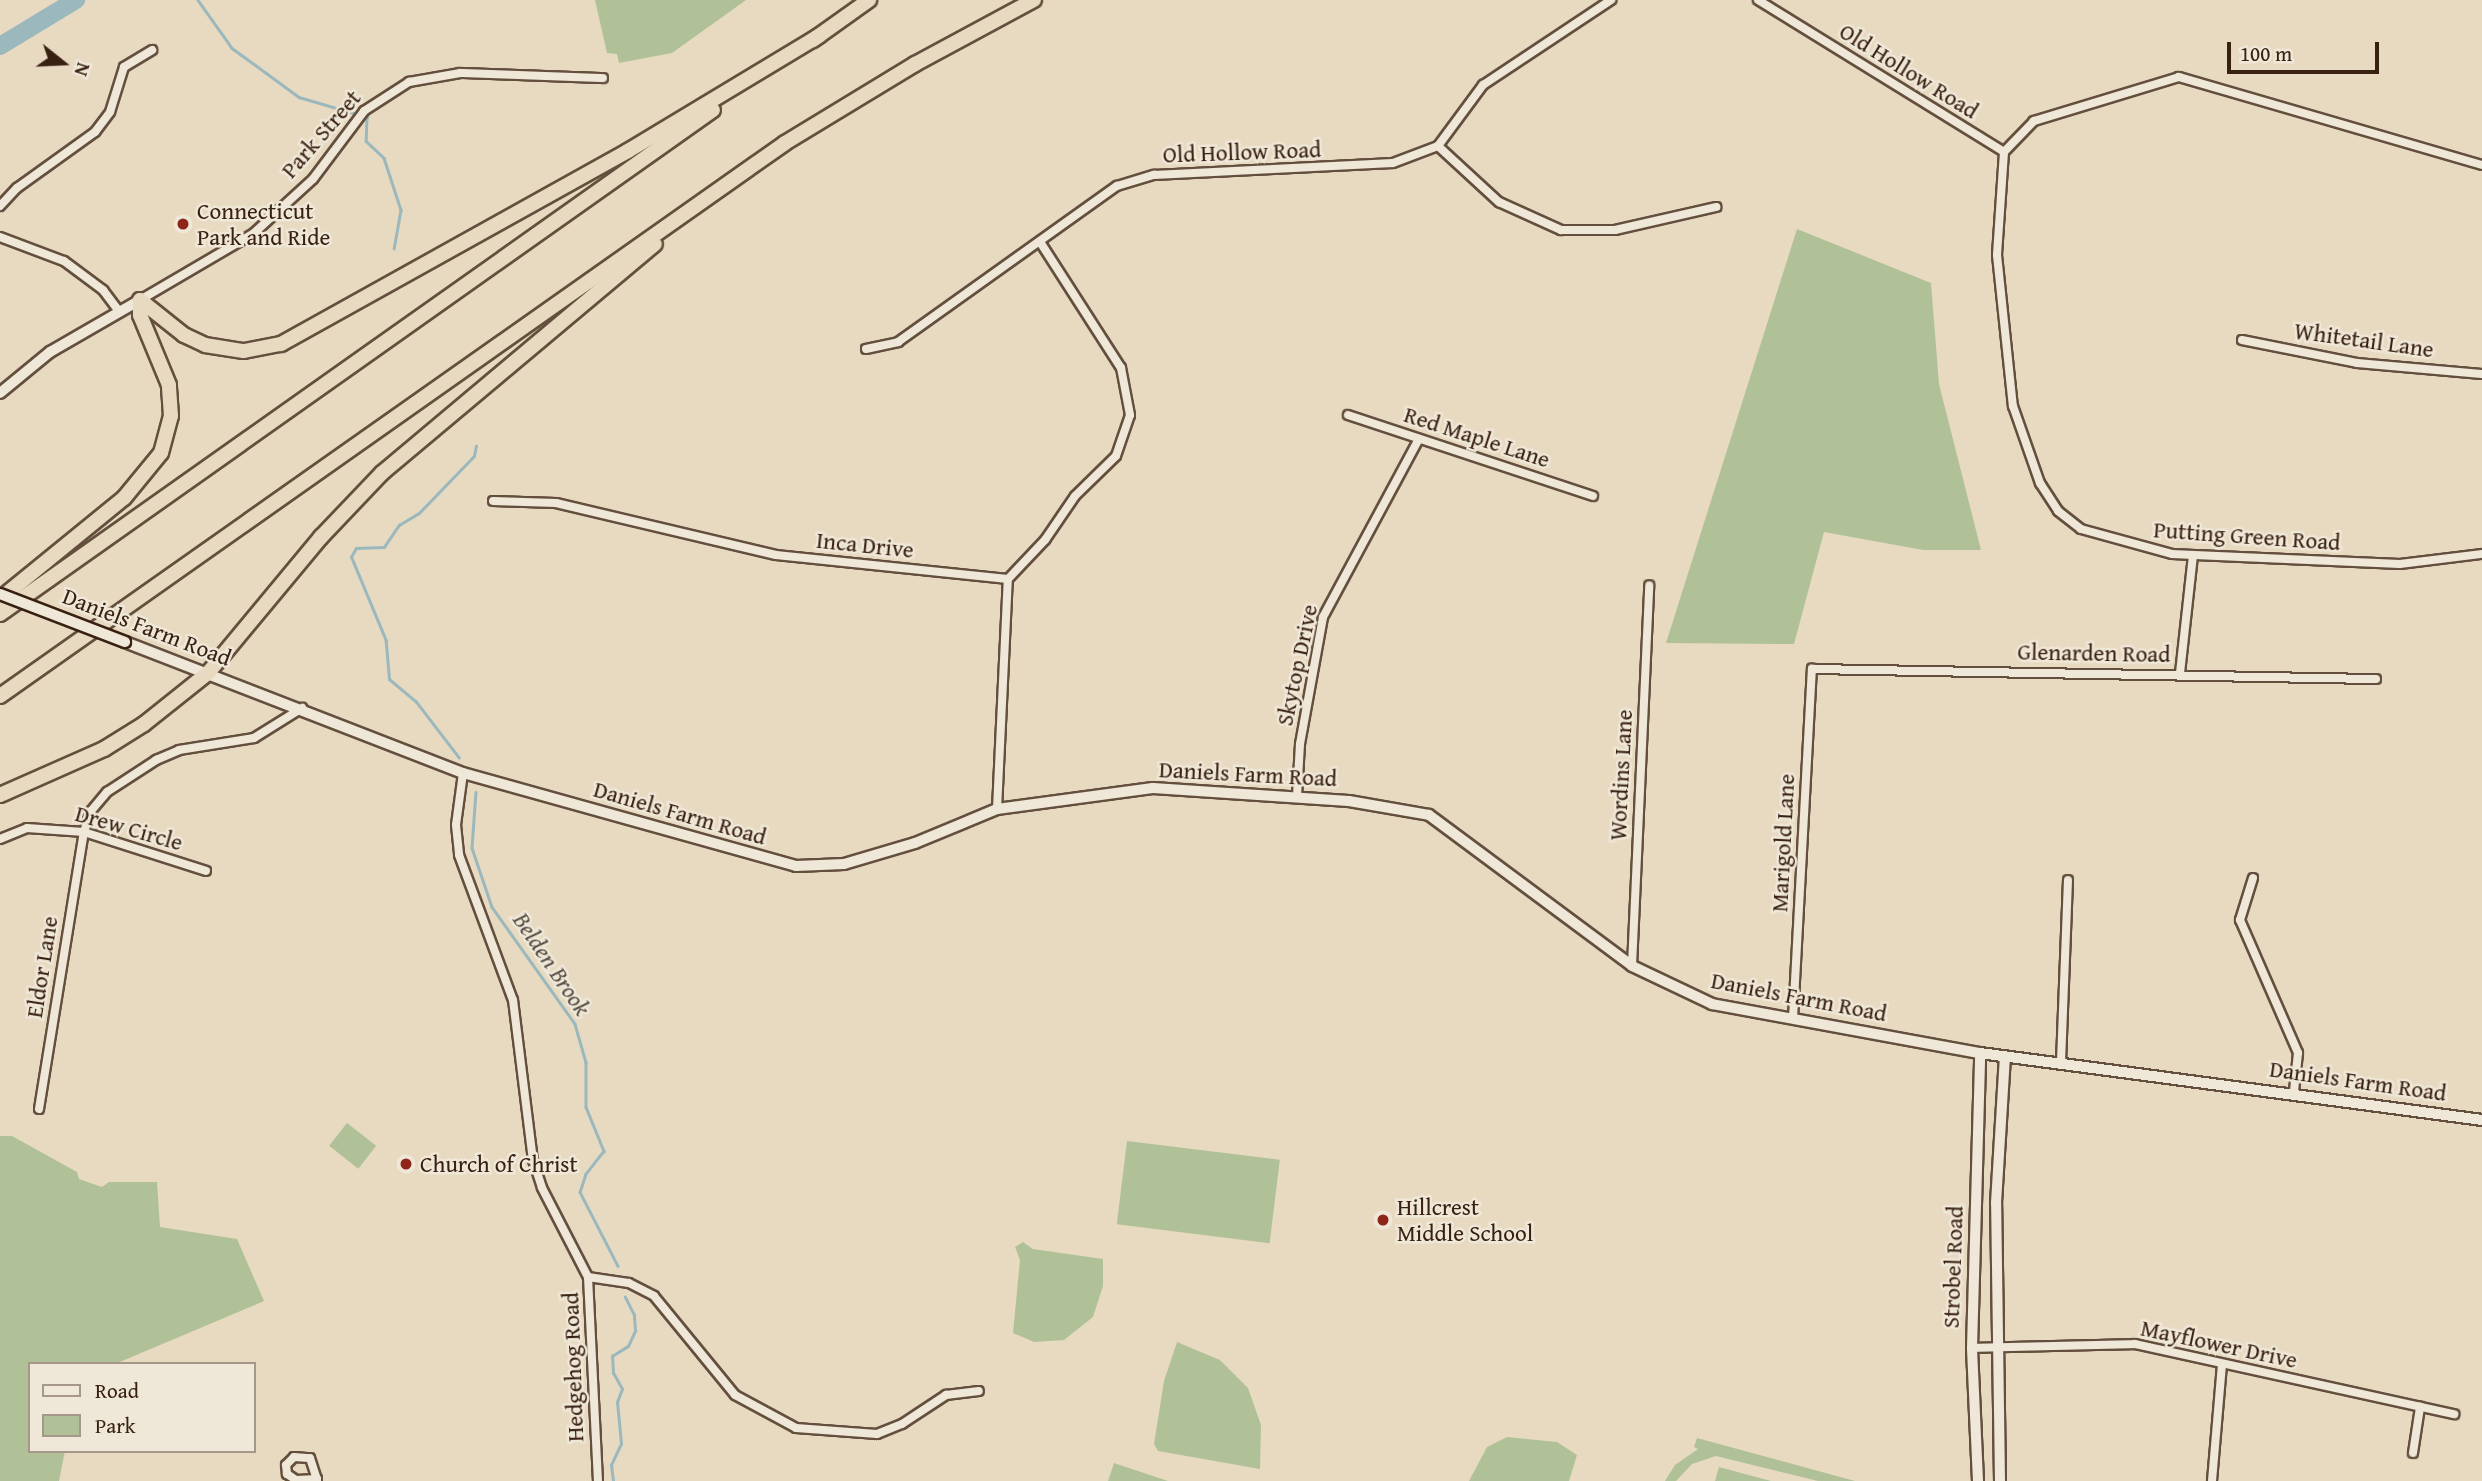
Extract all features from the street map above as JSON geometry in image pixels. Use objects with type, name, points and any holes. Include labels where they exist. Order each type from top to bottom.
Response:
[{"type":"highway","points":[[0,614],[869,0]]},
{"type":"highway","points":[[0,696],[754,164],[880,84],[1034,0]]},
{"type":"highway","points":[[140,300],[184,335],[205,345],[244,351],[281,344],[628,151],[818,36]]},
{"type":"highway","points":[[0,795],[104,750],[144,724],[208,673],[321,537],[404,453],[754,164]]},
{"type":"highway","points":[[0,597],[124,498],[161,453],[171,416],[169,385],[140,315],[140,300]]},
{"type":"main road","name":"Park Street","points":[[0,393],[50,352],[140,300]]},
{"type":"main road","name":"Daniels Farm Road","points":[[0,597],[302,708],[463,773],[796,866],[844,864],[915,843],[997,809],[1153,788],[1297,796],[1429,816],[1632,967],[1712,1004],[1980,1054],[2294,1092],[2482,1120]]},
{"type":"main road","name":"Strobel Road","points":[[1978,1481],[1972,1348],[1980,1054]]},
{"type":"main road","name":"Strobel Road","points":[[2000,1481],[1996,1203],[2005,1056]]},
{"type":"street","points":[[1611,0],[1483,85],[1438,146],[1499,202],[1561,230],[1615,230],[1716,207]]},
{"type":"street","name":"Old Hollow Road","points":[[1759,0],[2004,152]]},
{"type":"street","points":[[0,206],[17,188],[95,132],[110,112],[124,67],[152,50]]},
{"type":"street","name":"Park Street","points":[[140,300],[236,248],[313,179],[364,111],[410,82],[430,77],[527,73],[603,78]]},
{"type":"street","points":[[2004,152],[2034,121],[2179,77],[2482,165]]},
{"type":"street","name":"Old Hollow Road","points":[[866,349],[898,342],[1117,186],[1154,175],[1393,163],[1438,146]]},
{"type":"street","name":"Putting Green Road","points":[[2004,152],[1999,284],[2013,407],[2040,483],[2058,510],[2081,529],[2135,547],[2193,556],[2400,564],[2482,554]]},
{"type":"street","points":[[0,237],[64,261],[103,290],[119,311]]},
{"type":"street","points":[[997,809],[1008,579],[1045,540],[1075,496],[1116,456],[1130,415],[1121,368],[1040,242]]},
{"type":"street","name":"Whitetail Lane","points":[[2242,340],[2357,363],[2482,374]]},
{"type":"street","name":"Red Maple Lane","points":[[1348,415],[1593,496]]},
{"type":"street","name":"Skytop Drive","points":[[1297,796],[1300,744],[1323,617],[1419,439]]},
{"type":"street","name":"Inca Drive","points":[[493,501],[556,503],[776,555],[1008,579]]},
{"type":"street","points":[[2180,673],[2193,556]]},
{"type":"street","name":"Wordins Lane","points":[[1632,967],[1649,585]]},
{"type":"street","name":"Glenarden Road","points":[[1812,669],[2180,673],[2376,679]]},
{"type":"street","name":"Marigold Lane","points":[[1793,1018],[1812,669]]},
{"type":"street","name":"Eldor Lane","points":[[39,1109],[84,832],[92,811],[107,792],[131,774],[179,750],[254,738],[302,708]]},
{"type":"street","name":"Hedgehog Road","points":[[463,773],[456,825],[459,855],[513,1000],[533,1160],[542,1188],[588,1277],[598,1481]]},
{"type":"street","name":"Drew Circle","points":[[0,839],[27,828],[84,832],[206,871]]},
{"type":"street","points":[[2253,878],[2240,920],[2298,1053],[2294,1092]]},
{"type":"street","points":[[2060,1062],[2068,880]]},
{"type":"street","points":[[588,1277],[628,1283],[653,1296],[735,1395],[796,1427],[877,1434],[902,1424],[946,1395],[979,1391]]},
{"type":"street","name":"Mayflower Drive","points":[[1972,1348],[2134,1344],[2454,1414]]},
{"type":"street","points":[[2212,1481],[2222,1364]]},
{"type":"street","points":[[2413,1453],[2420,1407]]},
{"type":"green space","points":[[595,0],[746,0],[672,53],[619,63],[617,54],[607,53]]},
{"type":"green space","points":[[1797,229],[1931,283],[1939,384],[1981,550],[1923,550],[1824,532],[1794,644],[1666,643]]},
{"type":"green space","points":[[347,1123],[376,1146],[358,1169],[329,1146]]},
{"type":"green space","points":[[0,1136],[12,1136],[77,1172],[79,1179],[102,1187],[109,1182],[157,1182],[160,1227],[237,1239],[264,1301],[120,1362],[28,1362],[28,1453],[65,1453],[59,1481],[0,1481]]},
{"type":"green space","points":[[1127,1141],[1280,1160],[1270,1243],[1117,1224]]},
{"type":"green space","points":[[1023,1242],[1033,1249],[1103,1259],[1103,1286],[1093,1317],[1064,1340],[1034,1342],[1013,1333],[1020,1260],[1015,1247]]},
{"type":"green space","points":[[1177,1342],[1220,1360],[1248,1388],[1261,1425],[1260,1469],[1158,1451],[1154,1444],[1164,1381]]},
{"type":"green space","points":[[1507,1437],[1557,1442],[1577,1455],[1569,1481],[1469,1481],[1487,1447]]},
{"type":"green space","points":[[1697,1438],[1855,1481],[1818,1481],[1716,1456],[1692,1464],[1676,1481],[1665,1481],[1675,1465],[1698,1449],[1694,1447]]},
{"type":"green space","points":[[1114,1463],[1168,1481],[1108,1481]]},
{"type":"green space","points":[[1719,1467],[1771,1481],[1715,1481]]},
{"type":"waterway","points":[[0,46],[76,0]]},
{"type":"waterway","name":"Belden Brook","points":[[198,0],[232,48],[299,97],[367,117],[366,141],[384,158],[401,210],[394,248]]},
{"type":"waterway","name":"Belden Brook","points":[[459,758],[416,702],[389,679],[386,641],[351,557],[356,548],[384,547],[399,525],[419,513],[474,456],[476,446]]},
{"type":"waterway","name":"Belden Brook","points":[[476,792],[472,848],[492,907],[575,1024],[586,1062],[586,1107],[604,1151],[586,1174],[580,1192],[618,1266]]},
{"type":"waterway","name":"Belden Brook","points":[[613,1481],[611,1465],[621,1444],[617,1402],[622,1389],[613,1373],[612,1356],[628,1346],[635,1331],[634,1315],[625,1297]]},
{"type":"place","name":"Connecticut Park and Ride","points":[[183,224]]},
{"type":"place","name":"Church of Christ","points":[[406,1164]]},
{"type":"place","name":"Hillcrest Middle School","points":[[1383,1220]]}]
